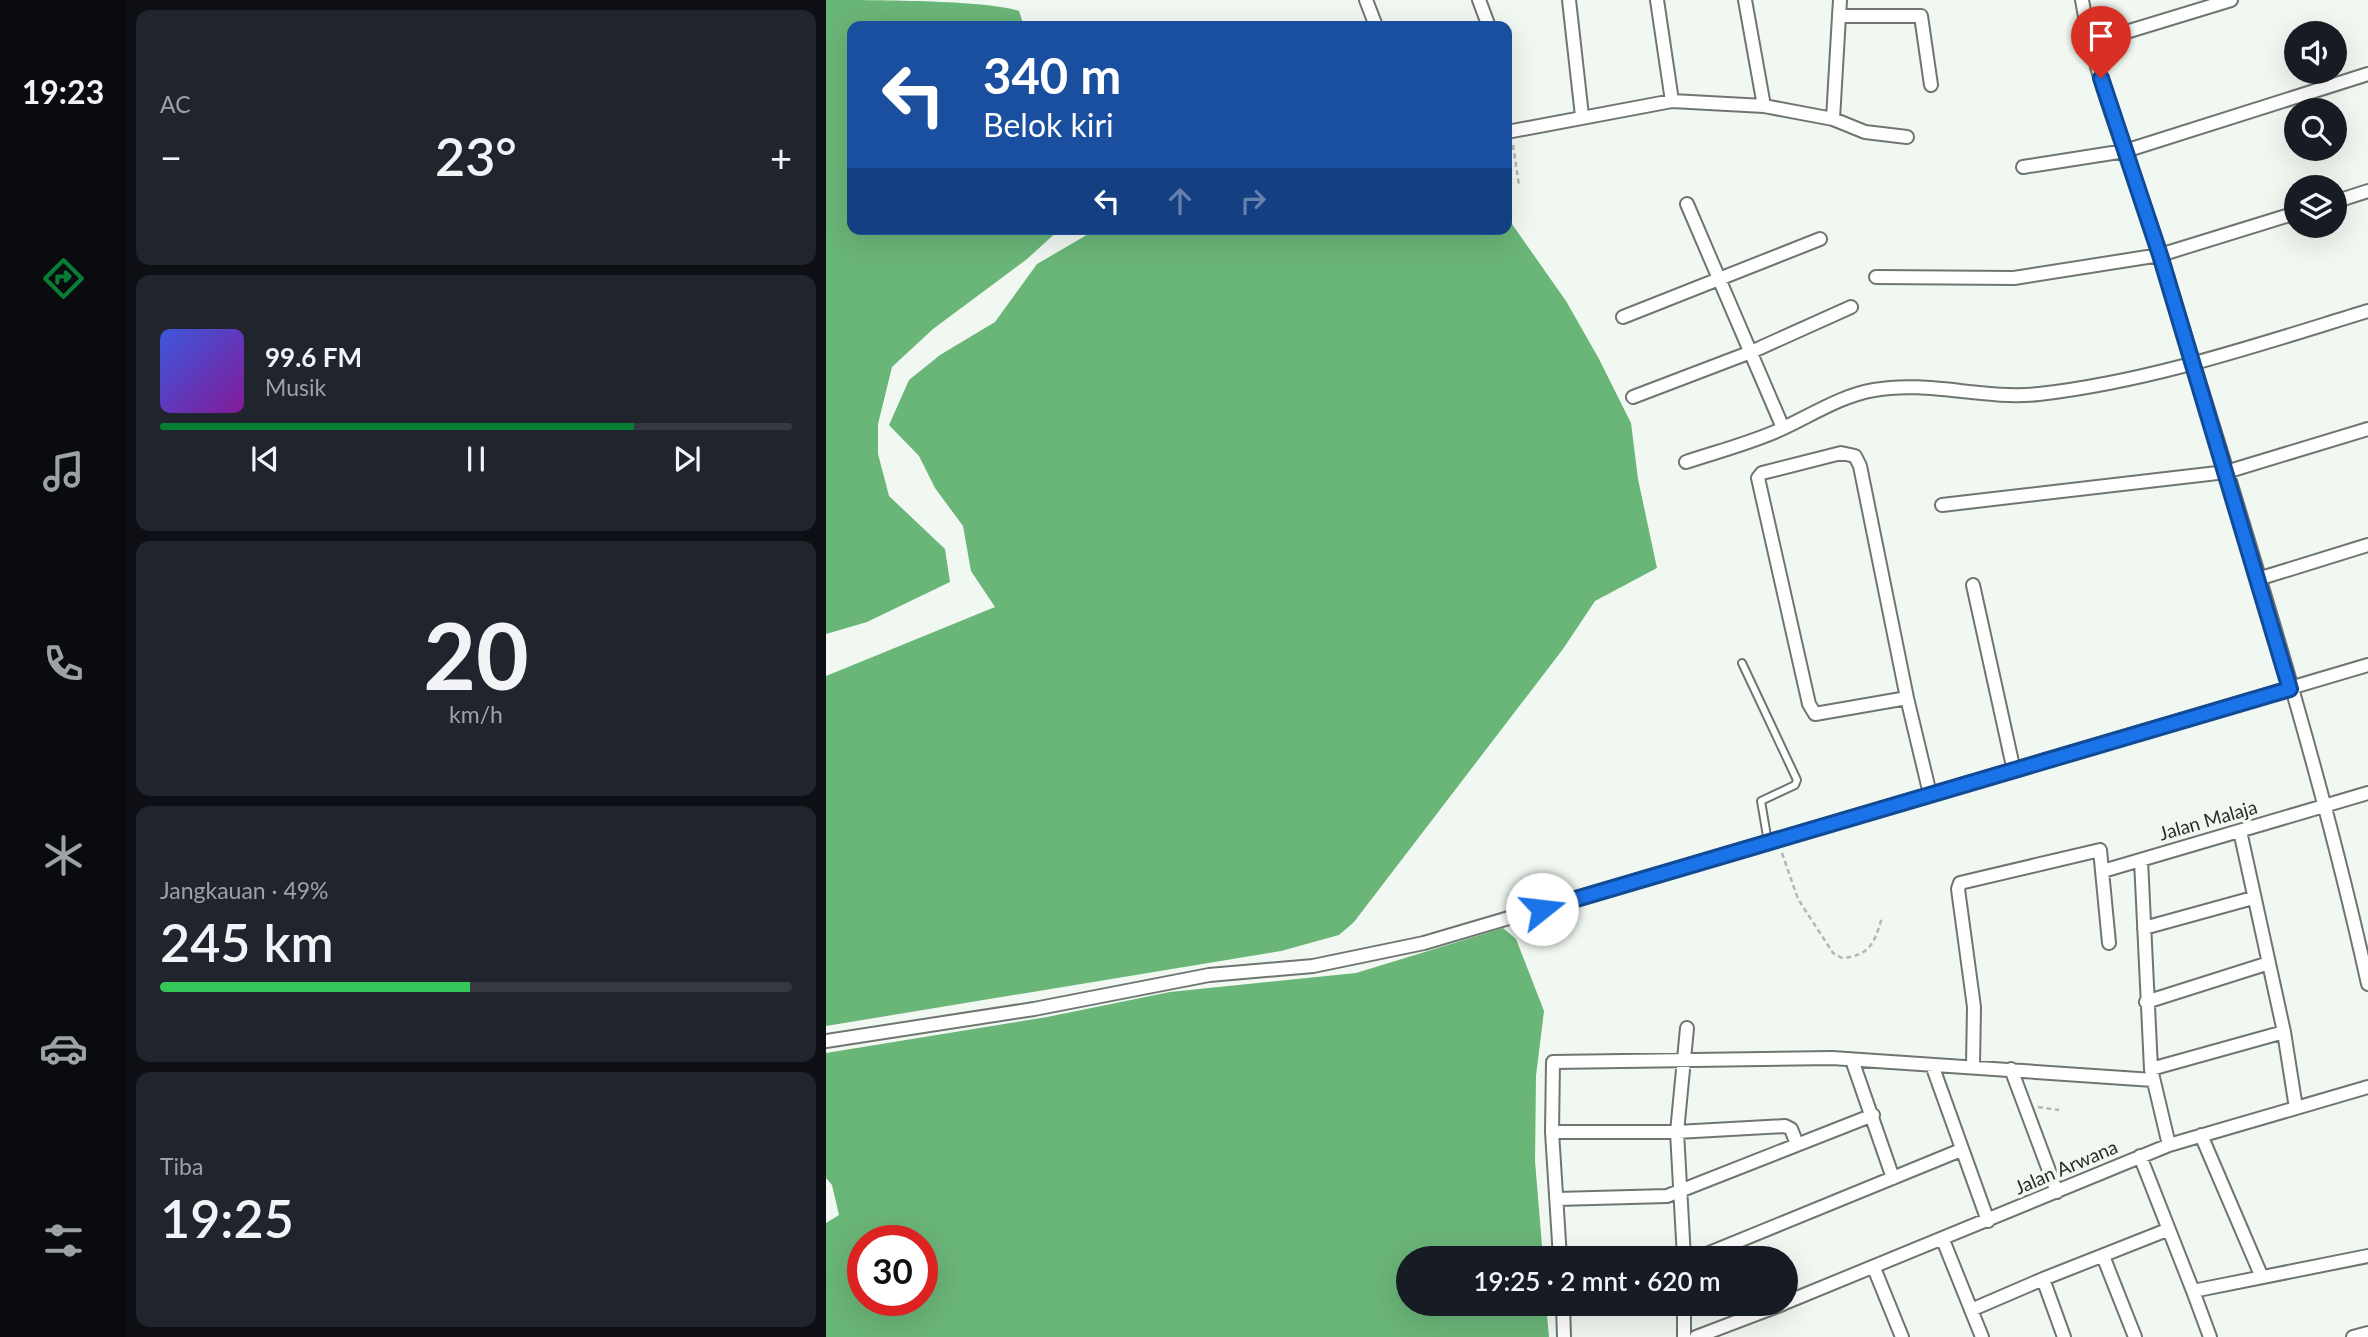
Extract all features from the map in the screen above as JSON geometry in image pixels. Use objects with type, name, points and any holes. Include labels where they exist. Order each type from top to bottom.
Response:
[{"type":"street","points":[[1366,0],[1374,21]]},
{"type":"street","points":[[1479,0],[1487,21]]},
{"type":"street","points":[[1569,0],[1582,116]]},
{"type":"street","points":[[1657,0],[1672,101]]},
{"type":"street","points":[[1745,0],[1764,106]]},
{"type":"street","points":[[1833,119],[1840,0]]},
{"type":"street","points":[[2082,0],[2090,43],[2160,255],[2325,806],[2368,984]]},
{"type":"street","points":[[2090,43],[2231,0]]},
{"type":"street","points":[[1839,16],[1921,16],[1931,85]]},
{"type":"street","points":[[2023,167],[2125,151],[2368,74]]},
{"type":"street","points":[[1512,131],[1672,101],[1764,106],[1833,119],[1865,132],[1907,136]]},
{"type":"street","points":[[2347,198],[2368,191]]},
{"type":"street","points":[[1686,204],[1783,428]]},
{"type":"street","points":[[1876,277],[2014,278],[2160,255],[2284,217]]},
{"type":"street","points":[[1623,317],[1821,239]]},
{"type":"street","points":[[1633,397],[1751,352],[1851,307]]},
{"type":"street","points":[[1686,462],[1783,428],[1829,405],[1872,390],[1903,388],[2024,395],[2193,365],[2368,311]]},
{"type":"street","points":[[1942,505],[2226,472],[2368,429]]},
{"type":"street","points":[[1908,698],[1825,713],[1811,711],[1758,478],[1760,474],[1841,453],[1855,456],[1858,460],[1930,794]]},
{"type":"street","points":[[2258,579],[2368,545]]},
{"type":"street","points":[[1973,585],[2014,771]]},
{"type":"street","points":[[826,1041],[1034,1009],[1209,975],[1313,966],[1438,939],[2368,665]]},
{"type":"street","name":"Jalan Malaja","points":[[2103,872],[2368,793]]},
{"type":"street","points":[[2240,831],[2284,1032],[2296,1108]]},
{"type":"street","points":[[1973,1066],[1975,1019],[1958,889],[1960,883],[2099,849],[2109,943]]},
{"type":"street","points":[[2141,860],[2146,1002],[2152,1075],[2168,1145]]},
{"type":"street","points":[[2144,928],[2253,898]]},
{"type":"street","points":[[2146,1002],[2269,963]]},
{"type":"street","points":[[1683,1246],[1677,1132],[1686,1028]]},
{"type":"street","points":[[1560,1246],[1552,1132],[1553,1062],[1684,1059],[1852,1060],[2152,1075],[2284,1032]]},
{"type":"street","points":[[1852,1060],[1893,1178]]},
{"type":"street","points":[[1932,1065],[1988,1221]]},
{"type":"street","points":[[2011,1069],[2057,1192]]},
{"type":"street","name":"Jalan Arwana","points":[[1798,1298],[2168,1145],[2368,1087]]},
{"type":"street","points":[[1558,1199],[1652,1197],[1680,1191],[1873,1115]]},
{"type":"street","points":[[1552,1132],[1677,1132],[1785,1126],[1791,1129],[1797,1144]]},
{"type":"street","points":[[2201,1135],[2261,1275]]},
{"type":"street","points":[[1726,1246],[1961,1150]]},
{"type":"street","points":[[2140,1156],[2166,1230],[2210,1337]]},
{"type":"street","points":[[1971,1310],[2166,1230]]},
{"type":"street","points":[[1943,1240],[1982,1337]]},
{"type":"street","points":[[2103,1256],[2135,1337]]},
{"type":"street","points":[[2193,1291],[2261,1275],[2368,1256]]},
{"type":"street","points":[[1874,1268],[1902,1337]]},
{"type":"street","points":[[2043,1279],[2064,1337]]},
{"type":"street","points":[[1563,1316],[1564,1337]]},
{"type":"street","points":[[1684,1316],[1684,1337]]},
{"type":"street","name":"Jalan Arwana","points":[[1696,1337],[1751,1316]]},
{"type":"street","points":[[2353,1337],[2368,1333]]},
{"type":"lane","points":[[1742,663],[1797,779],[1795,785],[1761,801],[1772,841]]},
{"type":"path","points":[[1512,148],[1519,185]]},
{"type":"path","points":[[1772,841],[1798,899],[1833,953],[1842,958],[1866,953],[1873,947],[1882,918]]},
{"type":"path","points":[[2026,1105],[2059,1110]]},
{"type":"shaded area","points":[[826,0],[927,1],[1004,7],[1019,11],[1022,21],[847,21],[847,235],[1053,235],[1027,259],[933,329],[892,367],[878,424],[878,454],[889,496],[945,549],[950,582],[867,622],[826,634]]},
{"type":"shaded area","points":[[1512,224],[1566,301],[1631,423],[1638,479],[1657,568],[1595,601],[1563,649],[1354,922],[1339,935],[1281,951],[826,1026],[826,676],[995,607],[971,571],[963,526],[935,488],[919,456],[889,425],[909,380],[940,355],[995,322],[1037,264],[1085,236],[1512,235]]},
{"type":"shaded area","points":[[1503,928],[1516,939],[1544,1011],[1536,1076],[1535,1161],[1542,1246],[1396,1246],[1396,1316],[1547,1316],[1549,1337],[826,1337],[826,1223],[839,1215],[832,1185],[826,1178],[826,1053],[1047,1017],[1170,992],[1356,973]]},
{"type":"route","points":[[1542,909],[2290,689],[2160,255],[2101,78]]}]
